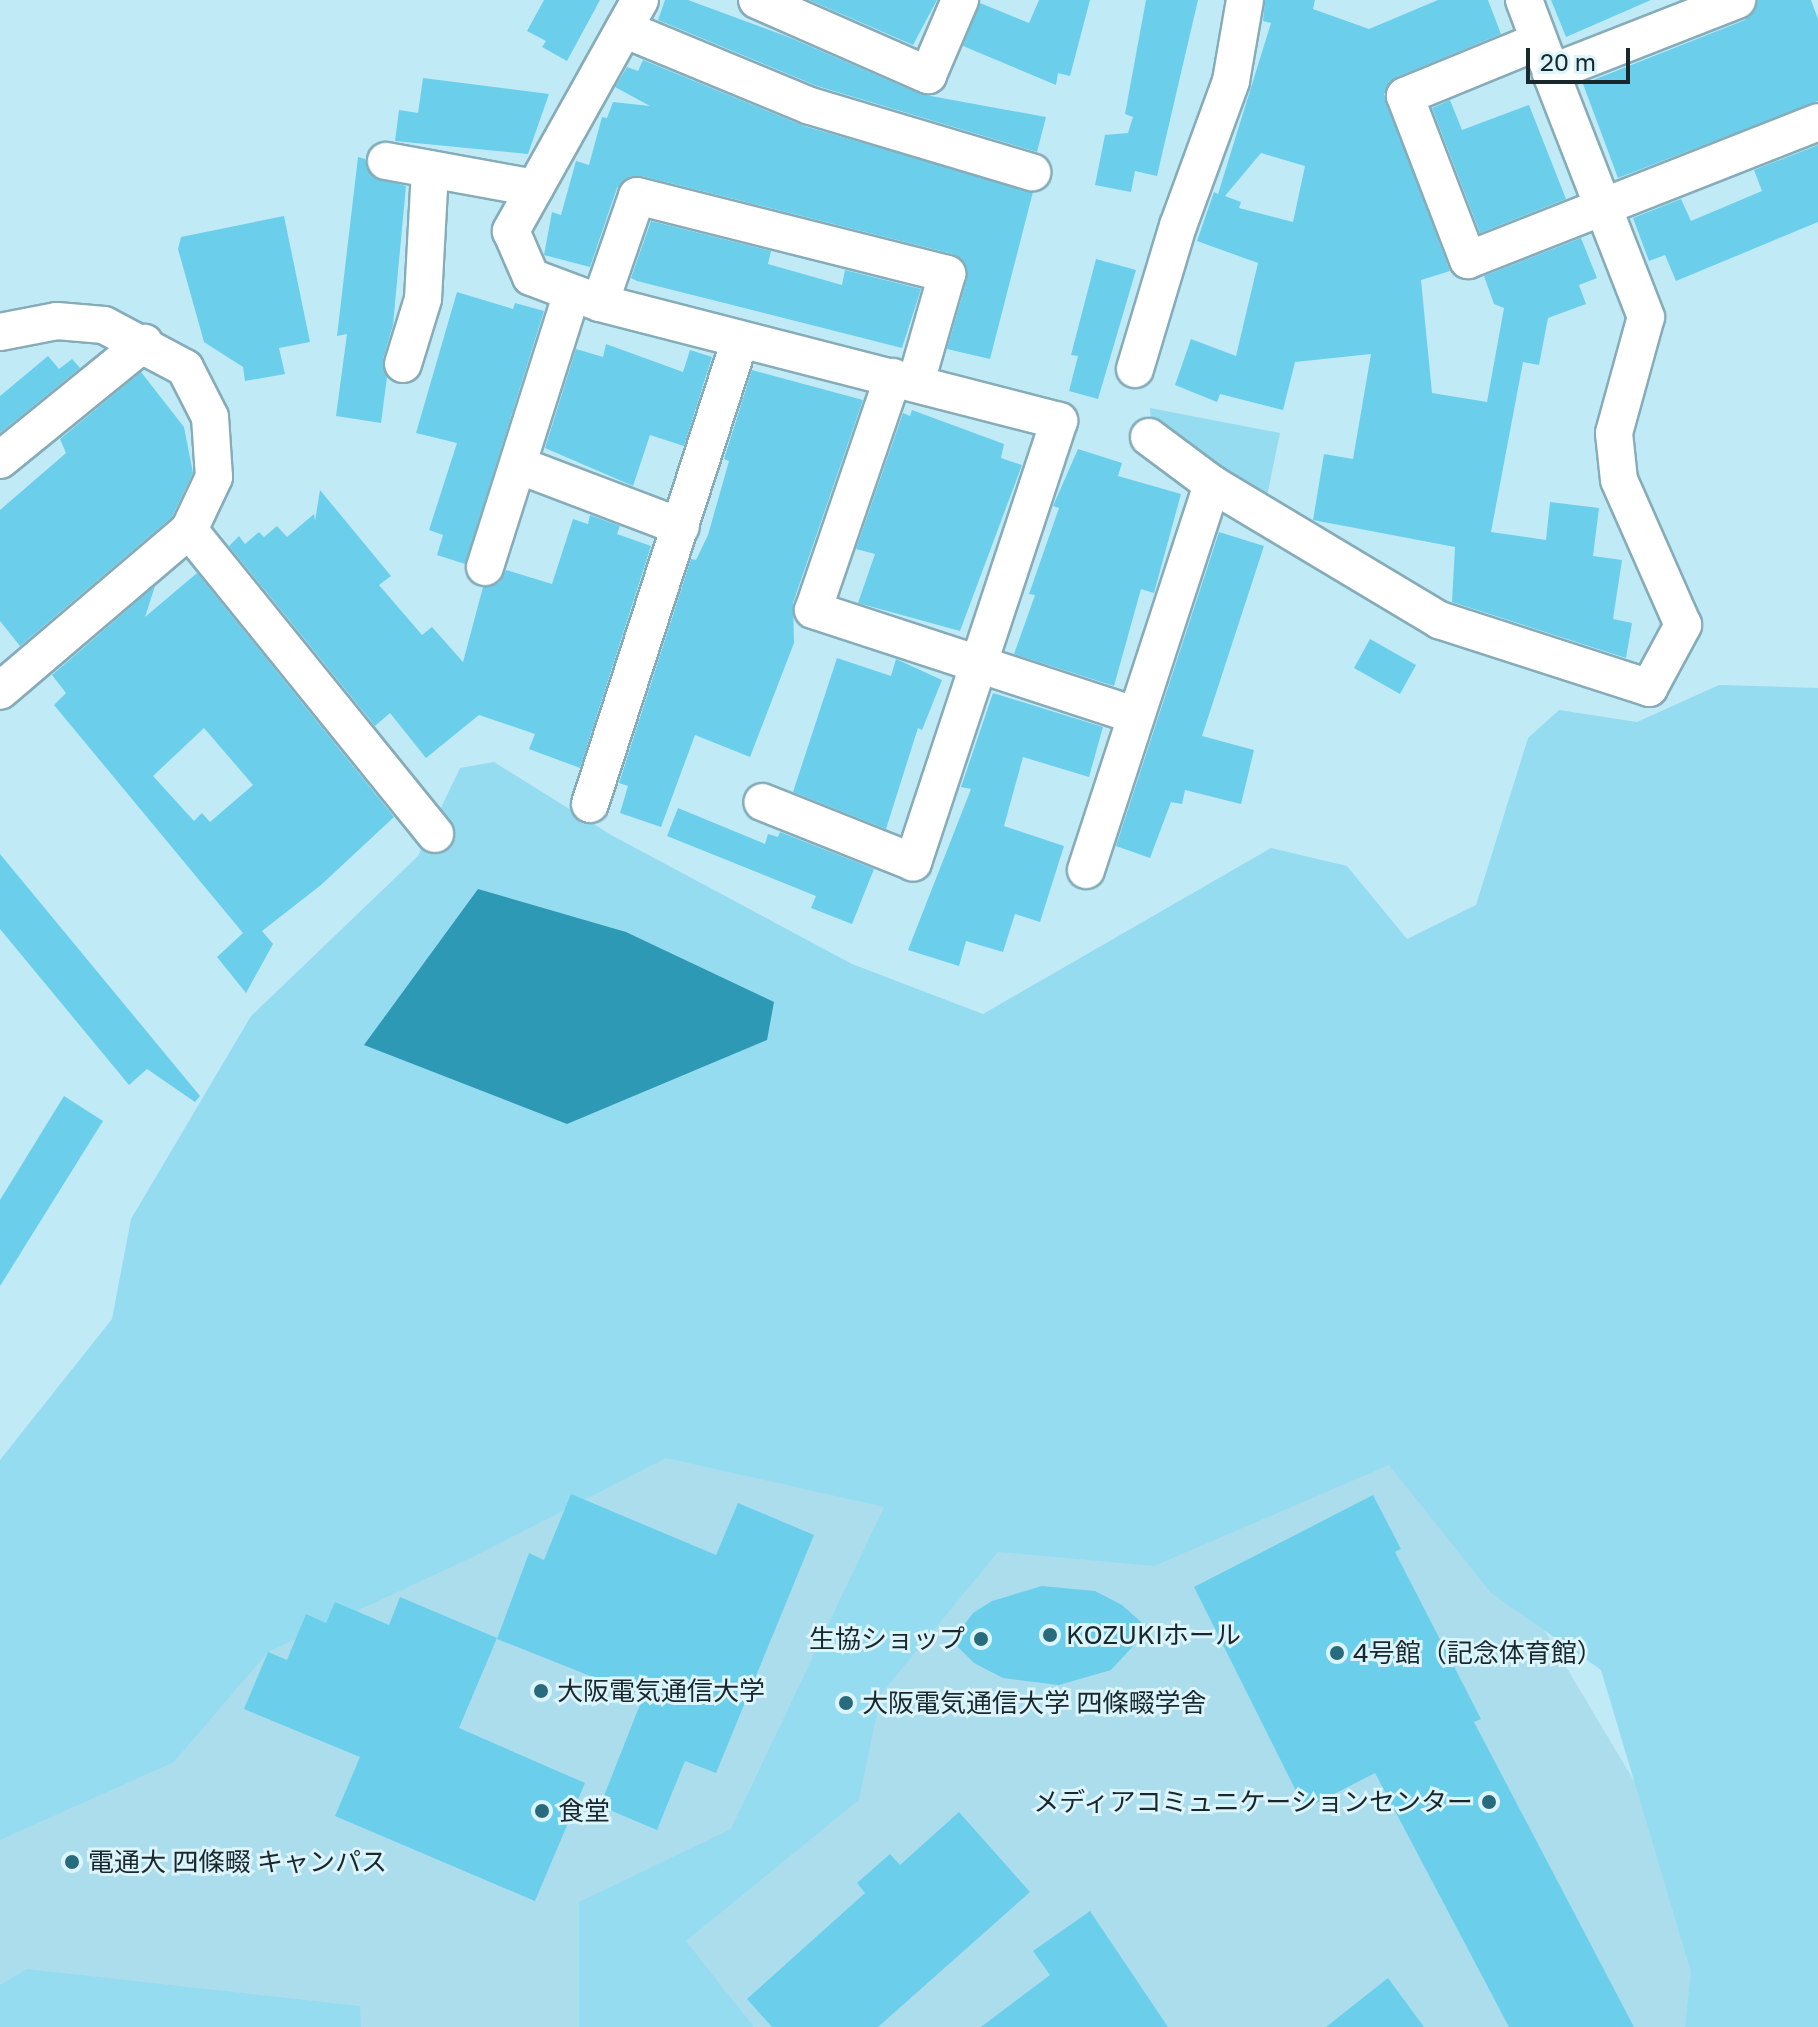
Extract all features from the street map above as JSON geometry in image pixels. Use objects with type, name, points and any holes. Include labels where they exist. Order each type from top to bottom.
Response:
[{"type":"street","points":[[757,0],[928,75],[960,0]]},
{"type":"street","points":[[1135,369],[1178,226],[1231,81],[1245,0]]},
{"type":"street","points":[[1149,437],[1212,484],[1439,620],[1649,688],[1683,625],[1619,480],[1614,433],[1646,317],[1524,0]]},
{"type":"street","points":[[1737,0],[1405,96],[1468,260],[1818,122]]},
{"type":"street","points":[[762,802],[913,862],[1059,421],[586,298],[531,277],[511,231],[632,14],[810,106],[1032,172]]},
{"type":"street","points":[[386,161],[535,188]]},
{"type":"street","points":[[403,364],[423,299],[430,169]]},
{"type":"street","points":[[485,567],[518,465],[586,298],[637,196],[947,274],[813,610],[1134,715]]},
{"type":"street","points":[[0,332],[57,321],[104,325],[144,343],[185,368],[210,417],[214,477],[189,530],[0,691]]},
{"type":"street","points":[[590,804],[740,340]]},
{"type":"street","points":[[0,460],[144,343]]},
{"type":"street","points":[[518,465],[681,527]]},
{"type":"street","points":[[1086,870],[1134,715],[1212,484]]},
{"type":"street","points":[[189,530],[435,834]]},
{"type":"shaded area","points":[[1150,408],[1280,433],[1267,496],[1151,425]]},
{"type":"shaded area","points":[[1719,685],[1818,688],[1818,2027],[1685,2027],[1691,1972],[1601,1670],[1491,1593],[1389,1465],[1154,1566],[998,1552],[881,1694],[859,1800],[686,1941],[754,2027],[579,2027],[579,1902],[731,1829],[884,1507],[666,1458],[473,1557],[268,1652],[174,1762],[0,1840],[0,1460],[112,1319],[131,1219],[251,1016],[418,856],[460,768],[494,762],[613,836],[852,964],[983,1014],[1271,848],[1347,866],[1407,939],[1476,905],[1528,738],[1559,710],[1637,722]]},
{"type":"shaded area","points":[[478,889],[626,932],[774,1002],[767,1040],[567,1124],[364,1045]]},
{"type":"shaded area","name":"大阪電気通信大学 四條畷学舎","points":[[656,1400],[1449,1470],[1743,1964],[1770,2027],[0,2027],[0,1760]]},
{"type":"shaded area","points":[[27,1969],[360,2006],[361,2027],[0,2027],[0,1985]]},
{"type":"building","points":[[544,0],[600,0],[567,61],[542,47],[546,41],[527,31]]},
{"type":"building","points":[[665,0],[688,0],[791,38],[920,94],[1046,117],[1037,152],[817,86],[658,20]]},
{"type":"building","points":[[809,0],[937,0],[913,45]]},
{"type":"building","points":[[1039,0],[1090,0],[1070,76],[1058,73],[1056,85],[963,46],[980,3],[1029,23]]},
{"type":"building","points":[[1146,0],[1198,0],[1157,176],[1135,171],[1131,192],[1095,185],[1105,135],[1128,133],[1133,117],[1125,114]]},
{"type":"building","points":[[1265,0],[1315,0],[1313,9],[1369,29],[1438,0],[1488,0],[1501,34],[1397,77],[1384,94],[1450,271],[1421,280],[1432,393],[1487,402],[1504,308],[1494,304],[1484,276],[1581,238],[1597,278],[1579,285],[1586,304],[1548,318],[1539,365],[1523,362],[1491,532],[1546,540],[1550,502],[1599,508],[1593,556],[1622,560],[1613,619],[1632,623],[1626,658],[1452,602],[1455,547],[1313,520],[1324,454],[1353,459],[1371,354],[1295,362],[1283,410],[1220,394],[1217,402],[1175,385],[1191,339],[1236,356],[1258,263],[1197,241],[1214,192],[1218,194],[1271,23],[1263,21]],"holes":[[[1261,153],[1305,166],[1293,222],[1239,208],[1241,202],[1225,196]]]},
{"type":"building","points":[[1551,0],[1651,0],[1566,37]]},
{"type":"building","points":[[1758,0],[1811,0],[1818,19],[1818,101],[1618,178],[1583,84],[1745,20]]},
{"type":"building","points":[[643,60],[804,126],[1033,192],[990,359],[947,349],[967,279],[962,260],[953,254],[642,176],[631,176],[617,188],[590,267],[544,255],[552,212],[561,215],[576,161],[589,165],[602,117],[607,118],[613,102],[650,106],[615,87],[627,67],[638,71]]},
{"type":"building","points":[[423,78],[549,94],[528,154],[395,141],[399,110],[418,113]]},
{"type":"building","points":[[1450,100],[1462,130],[1529,105],[1566,199],[1480,233],[1432,108]]},
{"type":"building","points":[[1818,145],[1818,222],[1676,281],[1665,255],[1649,261],[1633,218],[1681,199],[1691,221],[1762,191],[1754,170]]},
{"type":"building","points":[[358,157],[365,159],[373,177],[406,186],[393,325],[383,359],[387,377],[381,423],[336,416],[347,334],[337,336]]},
{"type":"building","points":[[284,216],[310,342],[279,348],[285,374],[245,381],[243,367],[204,342],[178,249],[181,237]]},
{"type":"building","points":[[651,221],[771,251],[768,264],[842,285],[845,270],[921,289],[902,348],[631,278]]},
{"type":"building","points":[[1096,259],[1136,270],[1098,399],[1069,391],[1078,356],[1071,355]]},
{"type":"building","points":[[457,292],[513,309],[515,303],[544,311],[465,564],[437,555],[443,535],[429,530],[457,443],[416,433]]},
{"type":"building","points":[[606,344],[683,372],[690,350],[712,357],[684,446],[650,435],[633,486],[545,448],[576,349],[603,357]]},
{"type":"building","points":[[48,356],[59,369],[72,359],[80,368],[0,433],[0,396]]},
{"type":"building","points":[[752,370],[863,400],[793,603],[794,643],[750,757],[695,735],[661,827],[620,813],[628,786],[619,783],[691,559],[696,560],[708,535],[729,461],[724,459]]},
{"type":"building","points":[[141,372],[184,427],[193,473],[172,517],[20,646],[0,621],[0,510],[66,453],[60,439]]},
{"type":"building","points":[[912,410],[1004,444],[1001,458],[1022,465],[960,631],[858,603],[875,554],[856,549],[903,413],[910,416]]},
{"type":"building","points":[[1078,449],[1122,463],[1118,476],[1181,494],[1154,593],[1141,589],[1114,686],[1014,654],[1035,595],[1029,594],[1059,508],[1053,506]]},
{"type":"building","points":[[320,490],[391,576],[379,585],[422,635],[432,627],[463,662],[483,587],[499,583],[506,570],[552,584],[573,519],[588,524],[590,515],[620,526],[617,534],[651,546],[580,768],[529,749],[535,734],[479,715],[426,758],[390,713],[375,726],[229,546],[239,536],[245,544],[259,532],[264,537],[277,526],[287,537],[314,514],[315,521]]},
{"type":"building","points":[[1219,532],[1264,546],[1202,736],[1254,750],[1241,804],[1185,790],[1182,804],[1171,802],[1150,858],[1116,846]]},
{"type":"building","points":[[197,573],[394,817],[321,885],[262,931],[273,944],[246,993],[217,957],[243,933],[54,705],[66,693],[52,675],[155,586],[145,617]],"holes":[[[204,728],[253,785],[210,822],[202,813],[194,821],[153,776]]]},
{"type":"building","points":[[1370,639],[1416,665],[1400,694],[1354,668]]},
{"type":"building","points":[[837,658],[891,676],[896,659],[942,680],[922,730],[918,728],[886,829],[793,792]]},
{"type":"building","points":[[993,693],[1103,727],[1089,777],[1023,757],[1004,826],[1064,846],[1040,922],[1015,914],[1003,952],[966,941],[959,966],[908,950],[971,789],[961,787]]},
{"type":"building","points":[[678,808],[765,844],[768,834],[778,837],[780,832],[874,869],[852,924],[811,908],[816,896],[667,836]]},
{"type":"building","points":[[0,854],[200,1096],[195,1102],[147,1069],[129,1085],[0,929]]},
{"type":"building","points":[[64,1096],[103,1121],[0,1286],[0,1200]]},
{"type":"building","points":[[571,1494],[716,1555],[738,1503],[814,1535],[716,1773],[685,1761],[657,1830],[600,1806],[643,1697],[497,1639],[529,1553],[544,1560]]},
{"type":"building","points":[[1373,1495],[1401,1549],[1395,1552],[1481,1719],[1474,1722],[1634,2027],[1509,2027],[1375,1773],[1305,1809],[1194,1587]]},
{"type":"building","name":"KOZUKIホール","points":[[1042,1586],[1095,1591],[1122,1605],[1149,1629],[1111,1670],[1059,1685],[1003,1678],[974,1663],[952,1641],[973,1613],[992,1601]]},
{"type":"building","points":[[400,1597],[497,1638],[459,1728],[585,1783],[535,1901],[335,1816],[360,1757],[244,1709],[268,1652],[287,1660],[306,1614],[326,1623],[335,1602],[389,1625]]},
{"type":"building","points":[[959,1812],[1030,1892],[878,2027],[772,2027],[747,1999],[865,1893],[857,1883],[890,1854],[900,1865]]},
{"type":"building","points":[[1090,1911],[1168,2027],[981,2027],[1050,1975],[1033,1951]]},
{"type":"building","points":[[1388,1978],[1424,2027],[1326,2027]]},
{"type":"place","name":"KOZUKIホール","points":[[1050,1635]]},
{"type":"place","name":"生協ショップ","points":[[981,1639]]},
{"type":"place","name":"4号館（記念体育館）","points":[[1337,1653]]},
{"type":"place","name":"大阪電気通信大学","points":[[541,1691]]},
{"type":"place","name":"大阪電気通信大学 四條畷学舎","points":[[846,1703]]},
{"type":"place","name":"メディアコミュニケーションセンター","points":[[1489,1802]]},
{"type":"place","name":"食堂","points":[[542,1811]]},
{"type":"place","name":"電通大 四條畷 キャンパス","points":[[72,1862]]}]
